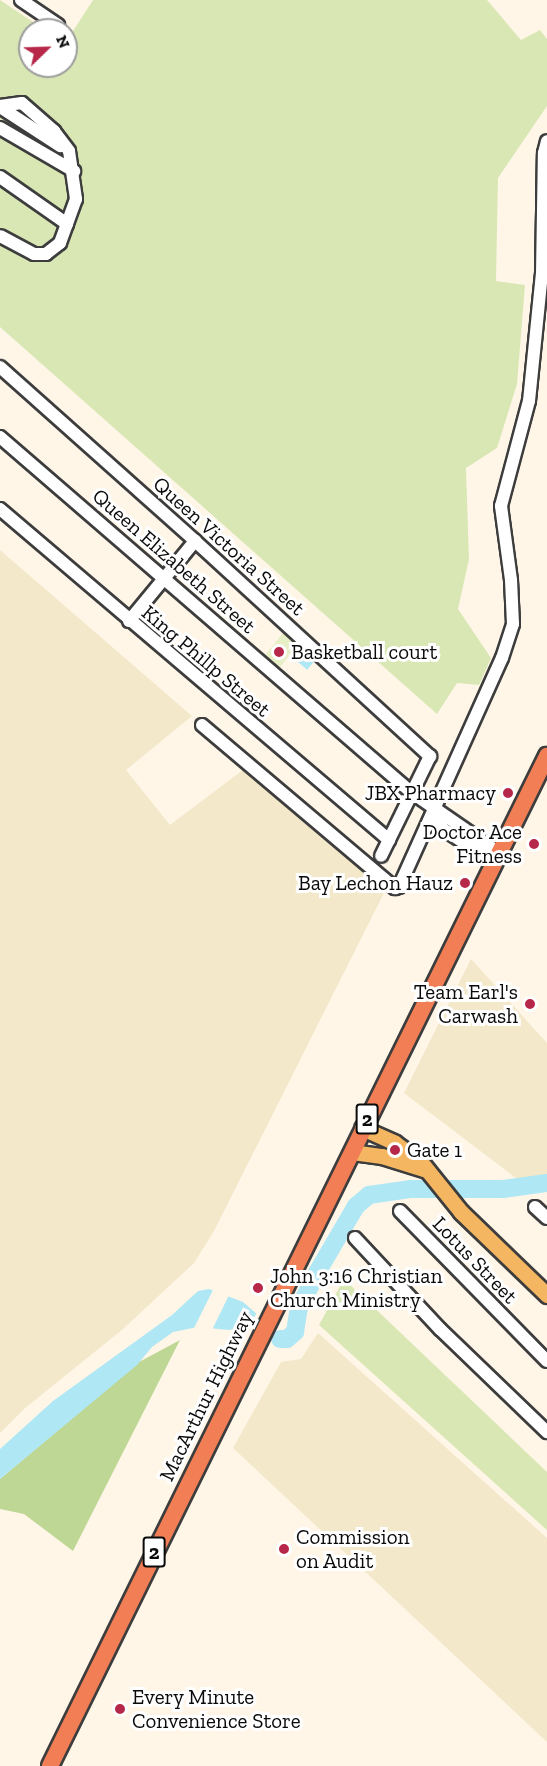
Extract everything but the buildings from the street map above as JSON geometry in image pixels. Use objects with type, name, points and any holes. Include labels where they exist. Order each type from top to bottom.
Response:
[{"type":"highway","name":"MacArthur Highway","points":[[50,1766],[547,756]]},
{"type":"main road","points":[[363,1128],[401,1146],[429,1172],[448,1197],[547,1295]]},
{"type":"main road","points":[[352,1152],[382,1156],[429,1172]]},
{"type":"street","points":[[21,0],[36,4],[51,18]]},
{"type":"street","points":[[0,106],[69,151],[74,171],[76,199],[60,243],[46,254],[34,254],[0,236]]},
{"type":"street","points":[[0,128],[74,171]]},
{"type":"street","points":[[202,725],[395,888],[399,886],[502,658],[513,624],[512,580],[501,506],[529,401],[544,275],[544,153],[547,141]]},
{"type":"street","points":[[0,177],[67,224]]},
{"type":"street","name":"Queen Victoria Street","points":[[0,367],[430,756],[411,792]]},
{"type":"street","name":"Queen Elizabeth Street","points":[[0,437],[411,792],[469,833],[496,857]]},
{"type":"street","name":"King Phillp Street","points":[[0,509],[389,840]]},
{"type":"street","points":[[129,621],[195,541]]},
{"type":"street","points":[[381,856],[411,792]]},
{"type":"street","name":"Queen Elizabeth Street","points":[[433,807],[438,824],[462,844],[496,857]]},
{"type":"street","points":[[462,844],[469,833]]},
{"type":"street","points":[[535,1207],[547,1218]]},
{"type":"street","name":"Lotus Street","points":[[400,1211],[547,1361]]},
{"type":"street","points":[[355,1238],[440,1329],[547,1432]]},
{"type":"shaded area","points":[[0,550],[192,716],[126,770],[170,825],[248,766],[389,883],[214,1231],[194,1263],[123,1329],[24,1409],[0,1433]]},
{"type":"shaded area","points":[[471,959],[547,1043],[547,1177],[516,1178],[404,1093]]},
{"type":"shaded area","points":[[318,1333],[547,1538],[547,1742],[233,1448],[281,1362],[301,1359]]},
{"type":"green space","points":[[0,0],[27,18],[18,18],[18,78],[78,78],[78,23],[93,0],[487,0],[521,40],[540,30],[547,39],[547,106],[498,178],[496,281],[525,285],[517,384],[497,448],[466,468],[469,559],[458,609],[491,658],[479,685],[457,683],[437,714],[0,327]]},
{"type":"green space","name":"Basketball court","points":[[283,633],[298,645],[276,672],[261,660]]},
{"type":"green space","points":[[344,1279],[547,1472],[547,1530],[319,1325]]},
{"type":"green space","points":[[180,1340],[73,1551],[24,1514],[0,1509],[0,1479],[139,1362]]},
{"type":"water","points":[[302,651],[314,661],[307,670],[295,659]]},
{"type":"water","points":[[209,1289],[243,1302],[280,1334],[289,1332],[294,1324],[302,1328],[296,1336],[284,1343],[246,1326],[229,1330],[198,1327],[173,1332],[152,1347],[137,1365],[0,1479],[0,1449],[53,1401],[172,1315],[198,1291]]},
{"type":"pier","points":[[214,1288],[230,1293],[211,1332],[193,1330]]},
{"type":"pier","points":[[258,1310],[280,1330],[273,1344],[248,1330]]},
{"type":"waterway","points":[[280,1339],[287,1339],[295,1332],[299,1308],[315,1276],[356,1206],[369,1195],[410,1189],[503,1189],[547,1183]]},
{"type":"place","name":"Basketball court","points":[[279,652]]},
{"type":"place","name":"JBX Pharmacy","points":[[508,793]]},
{"type":"place","name":"Doctor Ace Fitness","points":[[534,844]]},
{"type":"place","name":"Bay Lechon Hauz","points":[[465,883]]},
{"type":"place","name":"Team Earl's Carwash","points":[[530,1004]]},
{"type":"place","name":"Gate 1","points":[[395,1150]]},
{"type":"place","name":"John 3:16 Christian Church Ministry","points":[[258,1288]]},
{"type":"place","name":"Commission on Audit","points":[[284,1549]]},
{"type":"place","name":"Every Minute Convenience Store","points":[[120,1709]]}]
